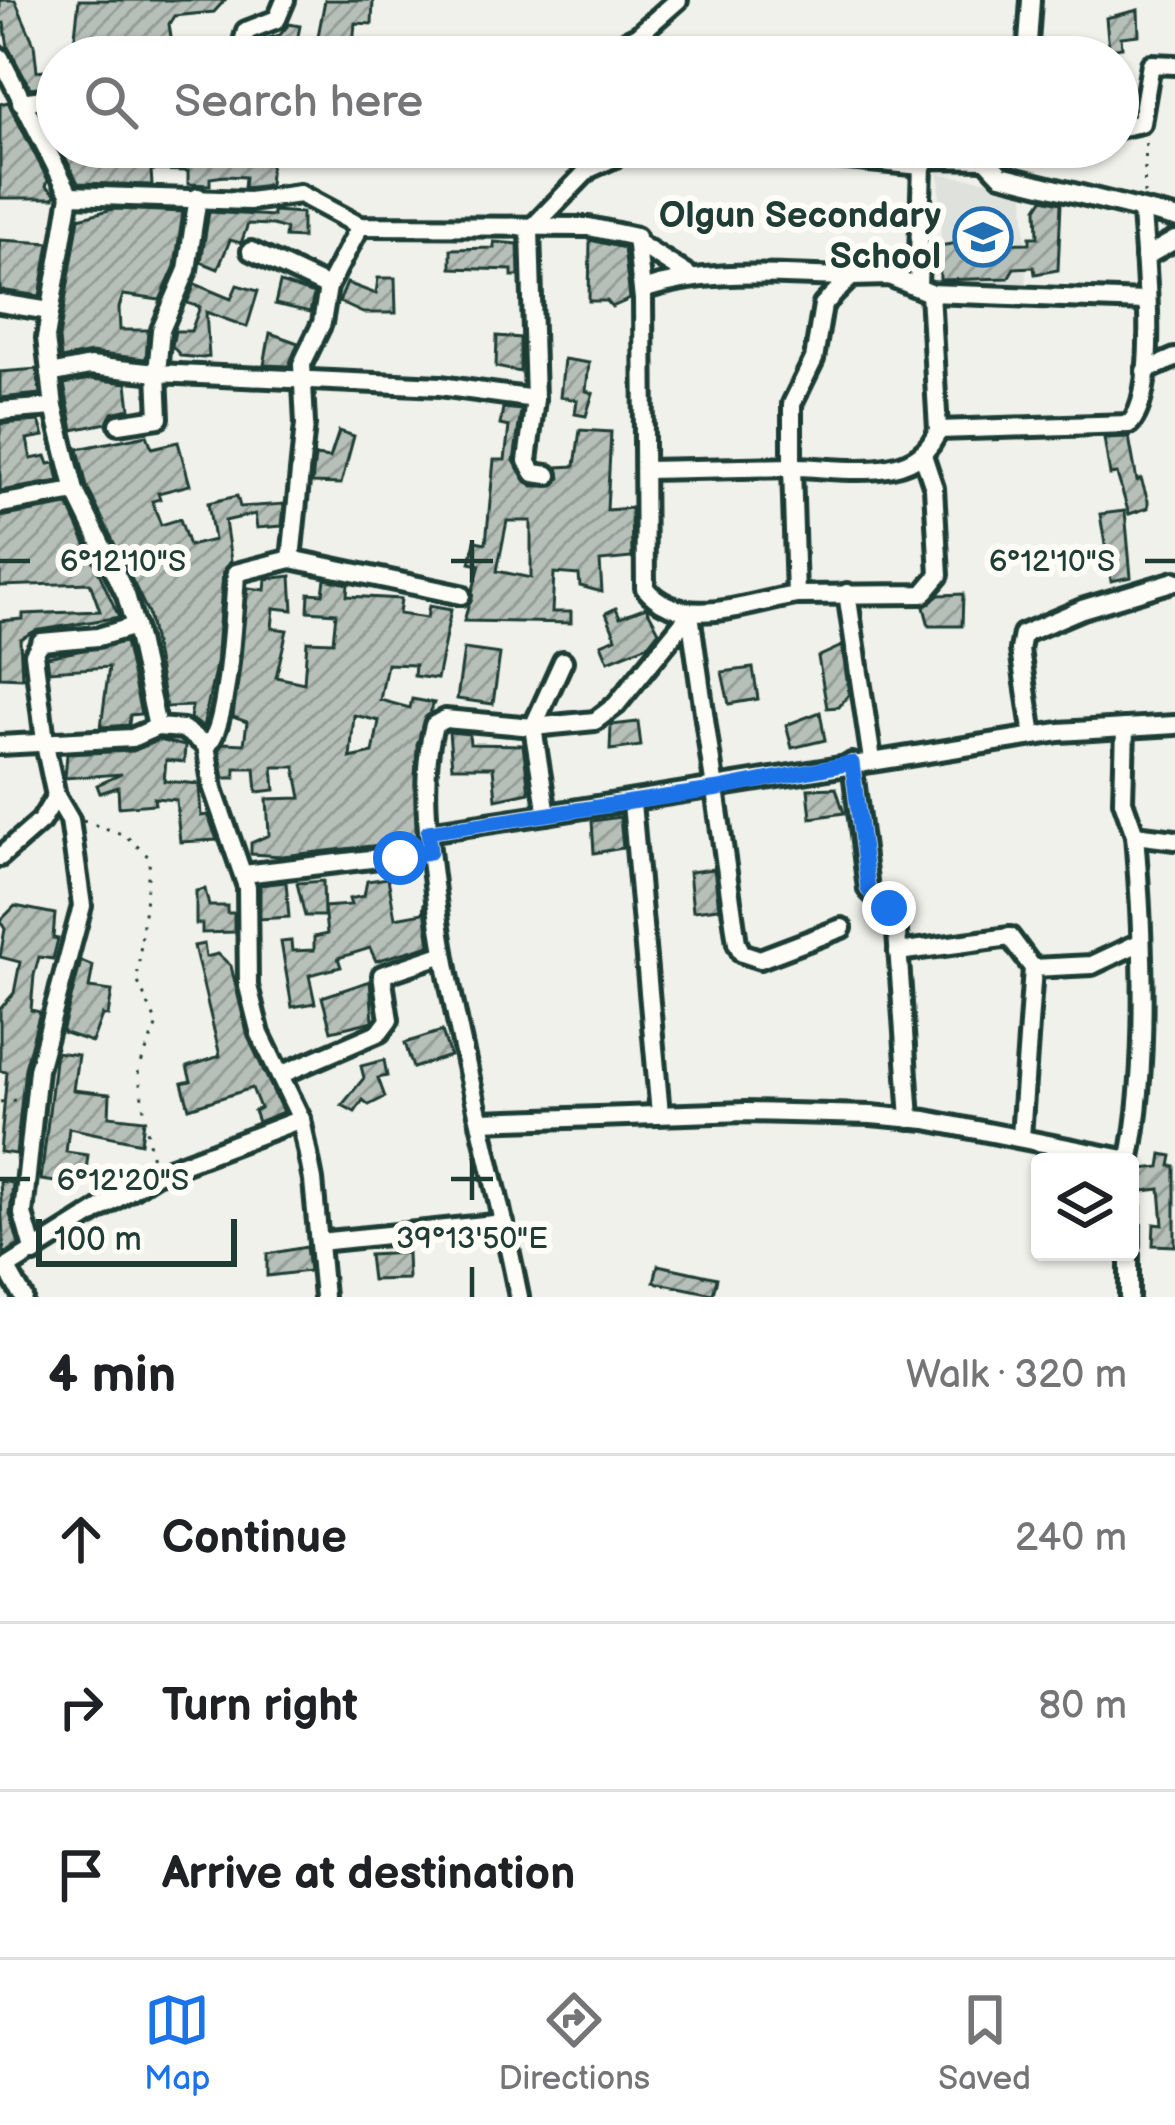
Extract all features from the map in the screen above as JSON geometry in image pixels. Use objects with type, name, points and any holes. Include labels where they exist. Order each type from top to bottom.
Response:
[{"type":"street","points":[[245,36],[277,19],[285,0]]},
{"type":"street","points":[[637,36],[679,0]]},
{"type":"street","points":[[1028,36],[1031,0]]},
{"type":"street","points":[[0,57],[36,129]]},
{"type":"street","points":[[1141,123],[1151,64],[1175,64]]},
{"type":"street","points":[[22,102],[36,100]]},
{"type":"street","points":[[56,168],[70,195],[50,311],[54,407],[75,491],[126,595],[149,670],[158,727]]},
{"type":"street","points":[[548,476],[534,473],[527,461],[535,399],[530,230],[591,168]]},
{"type":"street","points":[[647,470],[905,468],[923,455],[938,430],[924,290],[922,168]]},
{"type":"street","points":[[994,168],[1001,175],[1175,218]]},
{"type":"street","points":[[70,195],[249,200],[299,194],[360,226],[590,227],[628,233],[688,275]]},
{"type":"street","points":[[119,424],[159,418],[160,330],[187,271],[198,197]]},
{"type":"street","points":[[938,430],[1129,424],[1143,407],[1142,213]]},
{"type":"street","points":[[291,559],[305,424],[299,383],[304,358],[322,323],[328,287],[360,226]]},
{"type":"street","points":[[1145,257],[1175,240]]},
{"type":"street","points":[[639,244],[647,470],[645,588],[656,601],[690,614],[796,595],[923,594],[939,575],[934,488],[923,455]]},
{"type":"street","points":[[251,250],[328,287]]},
{"type":"street","points":[[642,290],[688,275],[889,276],[924,290],[1145,301]]},
{"type":"street","points":[[796,595],[792,404],[814,359],[823,305],[851,277]]},
{"type":"street","points":[[0,303],[50,311]]},
{"type":"street","points":[[1145,370],[1175,358]]},
{"type":"street","points":[[50,374],[90,366],[157,373],[219,372],[299,383],[440,386],[535,399]]},
{"type":"street","points":[[0,411],[54,407]]},
{"type":"street","points":[[0,504],[75,491]]},
{"type":"street","points":[[206,745],[219,734],[231,658],[236,573],[291,559],[461,595]]},
{"type":"street","points":[[1033,736],[1020,650],[1023,634],[1082,609],[1175,581]]},
{"type":"street","points":[[848,593],[872,760]]},
{"type":"street","points":[[519,1297],[481,1121],[455,1027],[444,955],[428,832],[434,725],[467,718],[533,727],[595,722],[616,705],[690,614]]},
{"type":"street","points":[[690,614],[719,789],[736,943],[742,953],[760,959],[842,928]]},
{"type":"street","points":[[34,1253],[22,1214],[38,1070],[82,906],[70,820],[56,796],[45,741],[34,654],[40,642],[98,637],[135,626]]},
{"type":"street","points":[[547,814],[533,727],[563,661]]},
{"type":"street","points":[[428,832],[1033,736],[1175,725]]},
{"type":"street","points":[[0,745],[132,738],[158,727],[183,728],[206,745],[213,789],[244,874],[248,986],[260,1034],[301,1119],[324,1297]]},
{"type":"street","points":[[1125,728],[1123,800],[1135,836],[1139,943],[1136,1126],[1131,1153]]},
{"type":"street","points":[[852,763],[868,889],[896,917],[910,1119]]},
{"type":"street","points":[[0,856],[40,821],[56,796]]},
{"type":"street","points":[[632,802],[660,1114]]},
{"type":"street","points":[[1135,836],[1166,840]]},
{"type":"street","points":[[1137,860],[1166,840]]},
{"type":"street","points":[[244,874],[430,852]]},
{"type":"street","points":[[898,952],[1010,937],[1033,968],[1021,1137]]},
{"type":"street","points":[[1033,968],[1092,965],[1139,943]]},
{"type":"street","points":[[280,1075],[380,1032],[389,1020],[382,974],[444,955]]},
{"type":"street","points":[[481,1121],[660,1114],[910,1119],[1094,1153]]},
{"type":"street","points":[[23,1297],[3,1270],[156,1174],[301,1119]]},
{"type":"street","points":[[320,1242],[504,1223]]},
{"type":"street","points":[[1129,1297],[1130,1261]]},
{"type":"path","points":[[1141,123],[1149,149],[1142,213]]},
{"type":"path","points":[[70,820],[125,835],[150,858],[136,980],[157,1024],[138,1071],[156,1174]]},
{"type":"shaded area","name":"Olgun Secondary School","points":[[939,174],[1024,185],[1027,294],[942,289]]},
{"type":"building","points":[[0,0],[15,0],[34,44],[36,87],[30,88],[8,47],[4,23],[0,24]]},
{"type":"building","points":[[79,0],[225,0],[214,12],[174,16],[169,24],[171,36],[75,36]]},
{"type":"building","points":[[325,0],[373,0],[372,24],[355,23],[354,36],[318,36]]},
{"type":"building","points":[[1138,10],[1139,35],[1108,36],[1106,18]]},
{"type":"building","points":[[289,24],[300,26],[298,36],[276,36]]},
{"type":"building","points":[[8,102],[54,198],[0,198],[0,104]]},
{"type":"building","points":[[70,168],[270,168],[269,185],[244,188],[245,177],[210,178],[210,185],[188,184],[188,171],[151,170],[152,185],[78,183]]},
{"type":"building","points":[[1043,199],[1061,203],[1058,270],[1035,274],[1034,267],[1014,268],[1008,278],[940,280],[939,246],[976,240],[976,244],[1030,243],[1030,237],[1038,237],[1037,208]]},
{"type":"building","points":[[113,209],[183,212],[175,266],[160,300],[123,295],[119,308],[120,330],[148,330],[146,359],[91,353],[61,359],[59,338],[79,218]]},
{"type":"building","points":[[273,211],[302,213],[302,238],[285,237],[286,229],[273,225],[248,224],[241,243],[230,240],[218,269],[201,262],[209,212],[273,216]]},
{"type":"building","points":[[0,240],[49,243],[40,296],[0,290]]},
{"type":"building","points":[[590,240],[624,248],[630,299],[612,307],[607,301],[589,301]]},
{"type":"building","points":[[494,242],[518,244],[519,276],[512,276],[512,270],[451,268],[451,249],[494,248]]},
{"type":"building","points":[[378,278],[395,278],[396,313],[363,313],[339,302],[347,283],[376,294]]},
{"type":"building","points":[[280,283],[314,294],[310,312],[275,304]]},
{"type":"building","points":[[195,284],[231,299],[237,285],[258,291],[247,327],[206,312],[209,357],[203,358],[181,356],[172,346],[175,331],[191,331],[200,307],[187,303]]},
{"type":"building","points":[[270,333],[298,343],[289,366],[264,365]]},
{"type":"building","points":[[497,336],[520,338],[520,372],[496,367]]},
{"type":"building","points":[[564,359],[589,363],[586,391],[593,393],[586,416],[575,414],[577,400],[560,397]]},
{"type":"building","points":[[37,369],[40,394],[0,398],[0,372]]},
{"type":"building","points":[[91,379],[127,383],[130,409],[112,413],[107,423],[73,430],[64,384]]},
{"type":"building","points":[[503,408],[521,410],[514,461],[532,486],[554,486],[560,478],[558,467],[575,466],[580,430],[611,432],[607,510],[631,508],[632,558],[600,561],[602,592],[580,586],[579,575],[554,573],[552,612],[571,612],[571,623],[464,621],[480,565],[470,563],[475,541],[486,543],[494,460],[505,460],[509,427],[500,425]],"holes":[[[507,521],[531,521],[531,578],[497,571]]]},
{"type":"building","points":[[39,421],[44,436],[27,439],[31,459],[46,456],[49,464],[55,463],[59,481],[0,491],[0,424]]},
{"type":"building","points":[[339,431],[354,436],[341,484],[312,483],[315,456],[330,458]]},
{"type":"building","points":[[147,435],[152,448],[178,442],[190,485],[158,493],[160,499],[152,501],[161,525],[180,519],[189,546],[214,540],[208,503],[237,496],[240,507],[284,504],[282,526],[257,528],[255,514],[225,521],[231,561],[223,572],[216,665],[203,727],[190,718],[192,706],[166,707],[148,613],[87,487],[78,449]]},
{"type":"building","points":[[1129,437],[1137,481],[1141,479],[1148,508],[1129,514],[1117,474],[1110,475],[1104,438]]},
{"type":"building","points":[[68,505],[119,617],[35,631],[20,639],[22,678],[0,677],[0,621],[23,619],[23,614],[100,611],[90,583],[0,586],[0,517]]},
{"type":"building","points":[[1125,511],[1131,577],[1111,581],[1100,514]]},
{"type":"building","points":[[291,576],[293,610],[274,608],[272,628],[287,630],[276,677],[304,683],[307,641],[333,642],[336,613],[308,611],[309,593],[323,594],[325,579],[348,584],[347,596],[401,599],[399,614],[427,618],[429,606],[451,610],[437,679],[414,676],[415,665],[387,664],[380,700],[410,708],[412,699],[434,703],[417,744],[416,841],[282,856],[251,854],[251,843],[269,835],[267,799],[301,798],[295,767],[273,767],[275,790],[257,792],[255,768],[235,768],[235,778],[224,778],[219,749],[224,743],[244,744],[247,722],[233,717],[248,588],[265,590],[266,579]],"holes":[[[354,715],[379,721],[373,753],[350,758]]]},
{"type":"building","points":[[963,594],[962,626],[929,626],[924,607],[939,595]]},
{"type":"building","points":[[646,607],[659,631],[648,645],[608,661],[601,644],[616,638],[606,613],[616,608],[620,617]]},
{"type":"building","points":[[125,642],[141,714],[130,715],[129,725],[101,727],[109,667],[49,671],[47,657]]},
{"type":"building","points":[[842,646],[849,694],[839,707],[827,708],[818,657]]},
{"type":"building","points":[[464,649],[500,654],[493,704],[457,699]]},
{"type":"building","points":[[753,668],[758,699],[729,704],[722,672]]},
{"type":"building","points":[[820,712],[825,740],[792,748],[786,725]]},
{"type":"building","points":[[638,722],[641,746],[610,750],[611,725]]},
{"type":"building","points":[[449,732],[469,734],[470,744],[523,745],[529,792],[496,799],[493,767],[452,767]]},
{"type":"building","points":[[159,740],[185,746],[184,762],[166,760],[164,781],[199,784],[201,816],[208,815],[217,840],[180,842],[176,800],[154,798],[155,804],[119,807],[118,787],[100,793],[97,785],[122,774],[65,778],[67,754],[133,751]]},
{"type":"building","points":[[836,788],[844,813],[811,818],[808,789]]},
{"type":"building","points":[[620,817],[623,848],[594,853],[592,821]]},
{"type":"building","points":[[714,869],[719,908],[693,911],[689,872]]},
{"type":"building","points":[[388,878],[395,918],[423,913],[424,903],[430,945],[376,961],[370,948],[338,958],[341,967],[309,975],[315,1003],[292,1007],[281,942],[291,941],[292,951],[314,950],[314,937],[327,934],[324,907],[351,905],[349,899],[364,896],[367,881]]},
{"type":"building","points":[[323,881],[324,916],[305,916],[297,883]]},
{"type":"building","points":[[286,882],[289,917],[260,919],[260,885]]},
{"type":"building","points":[[205,889],[209,906],[227,906],[227,913],[234,913],[234,932],[202,933],[202,924],[196,924],[196,891]]},
{"type":"building","points":[[15,906],[55,914],[53,938],[58,939],[53,959],[39,957],[34,975],[31,1010],[40,1012],[25,1068],[16,1154],[0,1152],[7,1072],[0,1071],[0,1009],[14,993],[20,962],[0,957],[5,929],[0,921]]},
{"type":"building","points":[[204,944],[206,957],[218,954],[231,966],[248,1037],[283,1112],[258,1122],[254,1111],[260,1108],[252,1088],[189,1108],[182,1083],[191,1081],[187,1067],[220,1056],[194,946]]},
{"type":"building","points":[[81,961],[93,966],[89,988],[112,991],[108,1016],[102,1015],[92,1042],[62,1032]]},
{"type":"building","points":[[370,981],[373,1021],[331,1031],[322,997]]},
{"type":"building","points":[[442,1031],[450,1056],[413,1068],[405,1043]]},
{"type":"building","points":[[56,1052],[78,1055],[73,1090],[110,1094],[109,1116],[144,1120],[141,1143],[69,1128],[66,1152],[88,1155],[85,1178],[78,1177],[77,1185],[41,1180]]},
{"type":"building","points":[[384,1060],[387,1076],[378,1078],[385,1097],[369,1105],[363,1100],[355,1112],[342,1105],[364,1078],[361,1066]]},
{"type":"building","points":[[1162,1154],[1172,1156],[1170,1166],[1175,1166],[1175,1246],[1153,1245],[1154,1224],[1163,1225],[1160,1189],[1143,1191],[1141,1169],[1160,1167]]},
{"type":"building","points":[[0,1181],[13,1183],[10,1214],[19,1245],[4,1254]]},
{"type":"building","points":[[306,1247],[309,1271],[267,1276],[267,1254]]},
{"type":"building","points":[[407,1253],[408,1279],[372,1280],[369,1255]]},
{"type":"building","points":[[658,1265],[717,1278],[713,1294],[654,1282]]},
{"type":"place","name":"Olgun Secondary School","points":[[983,237]]},
{"type":"route","points":[[400,858],[430,852],[428,832],[719,789],[852,763],[868,889],[874,900],[889,908]]}]
